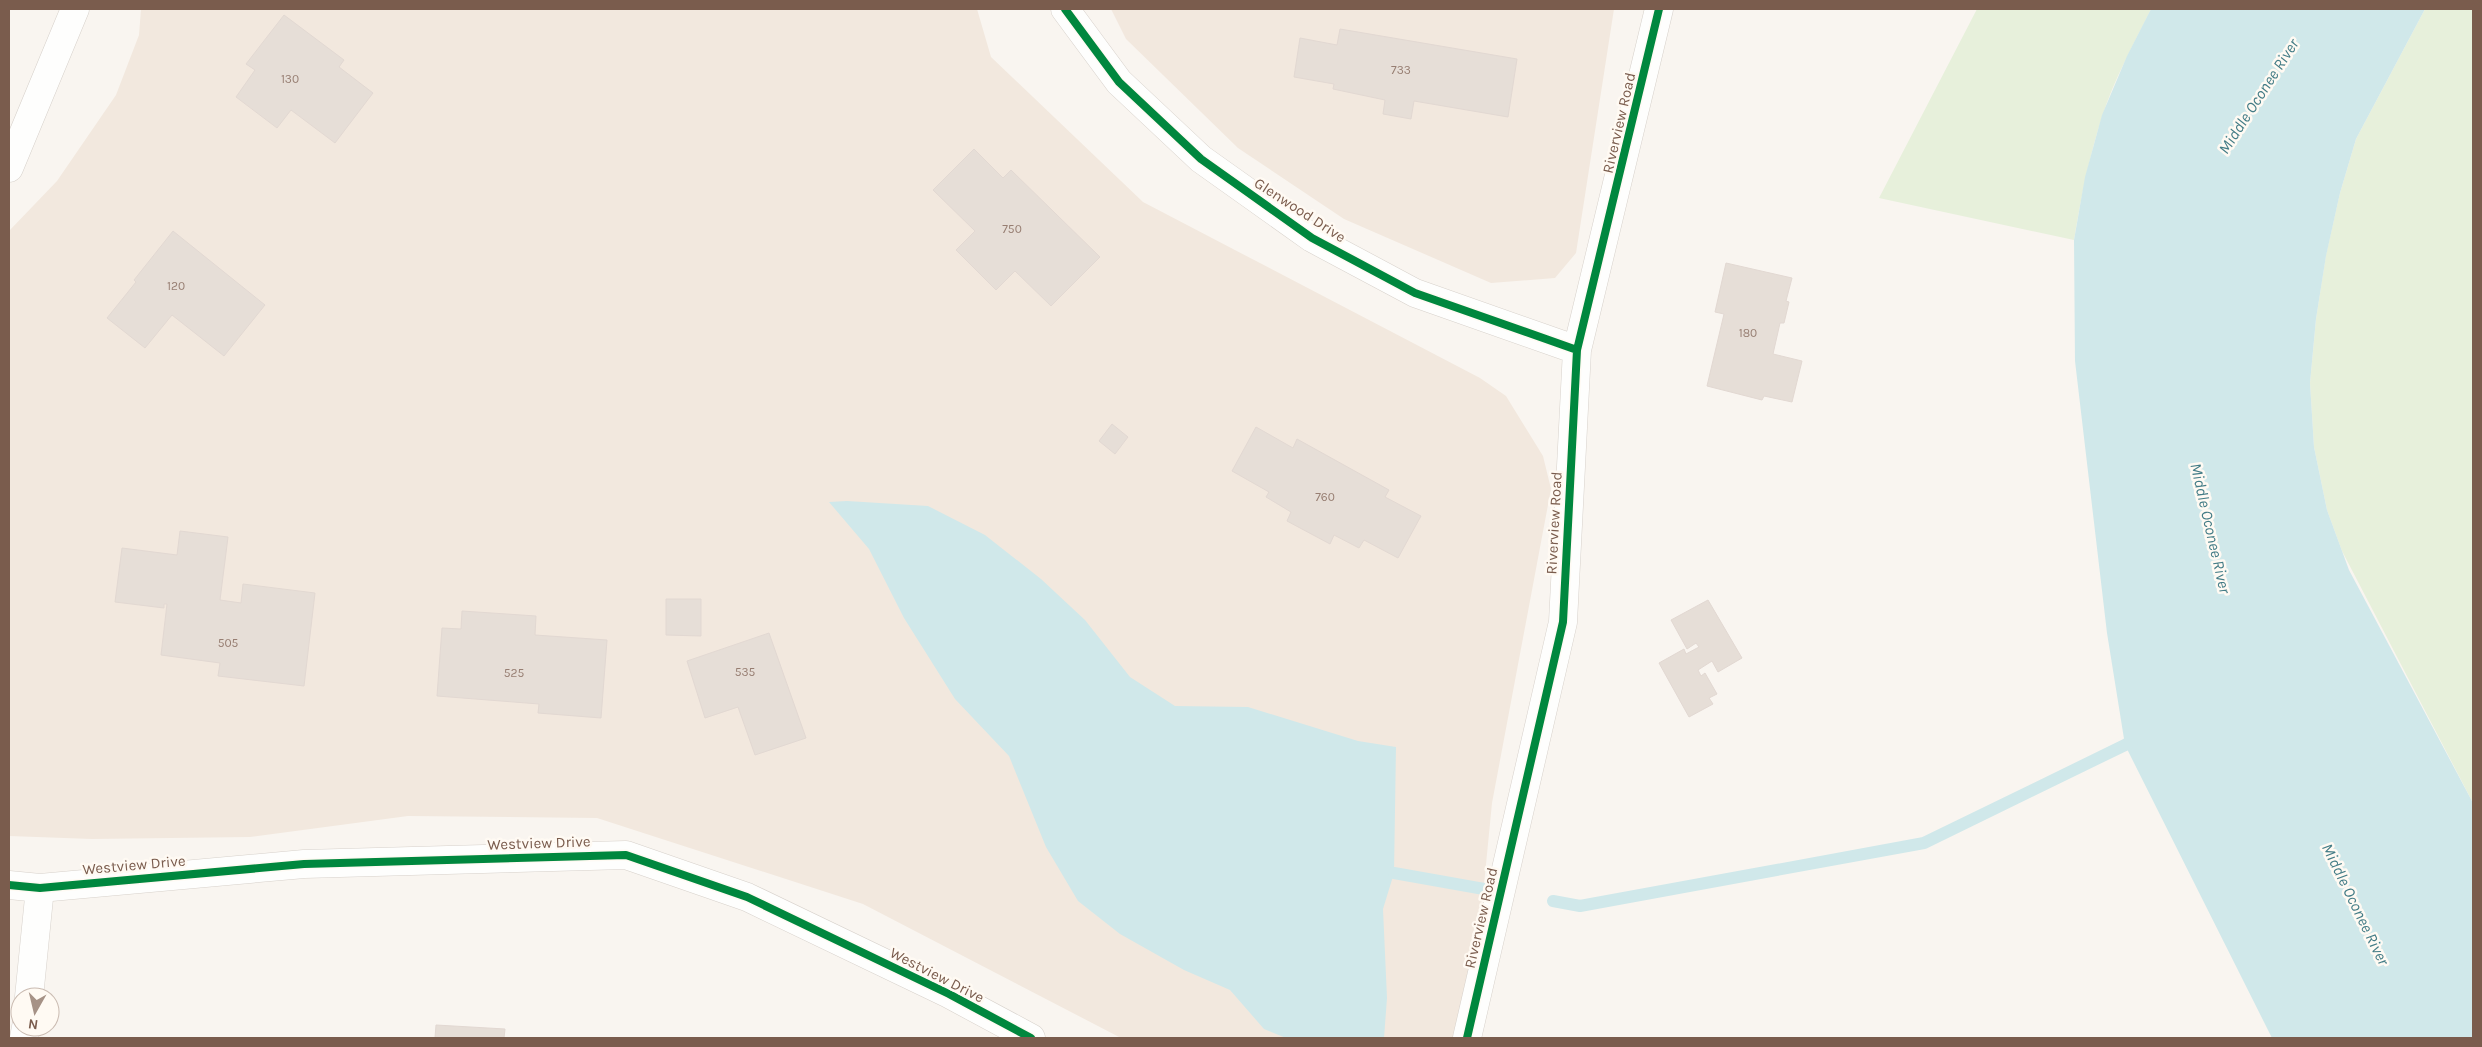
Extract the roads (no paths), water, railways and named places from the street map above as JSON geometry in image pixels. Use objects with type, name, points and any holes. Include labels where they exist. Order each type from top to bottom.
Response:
[{"type":"street","points":[[9,168],[74,9]]},
{"type":"street","name":"Glenwood Drive","points":[[1065,9],[1119,82],[1200,159],[1312,238],[1415,293],[1577,350]]},
{"type":"street","name":"Riverview Road","points":[[1467,1038],[1563,622],[1577,350],[1659,9]]},
{"type":"street","name":"Westview Drive","points":[[9,885],[40,888],[304,864],[626,855],[747,897],[948,994],[1031,1038]]},
{"type":"street","points":[[30,987],[40,888]]},
{"type":"water","name":"Middle Oconee River","points":[[2151,9],[2425,9],[2356,139],[2340,193],[2326,256],[2316,319],[2310,383],[2314,447],[2327,510],[2349,570],[2473,803],[2473,1038],[2272,1038],[2125,745],[2107,633],[2075,361],[2074,240],[2085,177],[2102,115],[2127,56]]},
{"type":"water","points":[[847,501],[928,506],[985,535],[1041,579],[1085,620],[1130,677],[1175,706],[1248,707],[1358,741],[1396,747],[1394,873],[1383,909],[1387,998],[1384,1038],[1286,1038],[1264,1029],[1230,990],[1184,970],[1120,934],[1078,901],[1046,847],[1009,756],[955,699],[904,618],[869,549],[829,502]]},
{"type":"waterway","points":[[1553,901],[1580,906],[1924,843],[2140,736]]},
{"type":"waterway","points":[[1394,873],[1484,889]]}]
